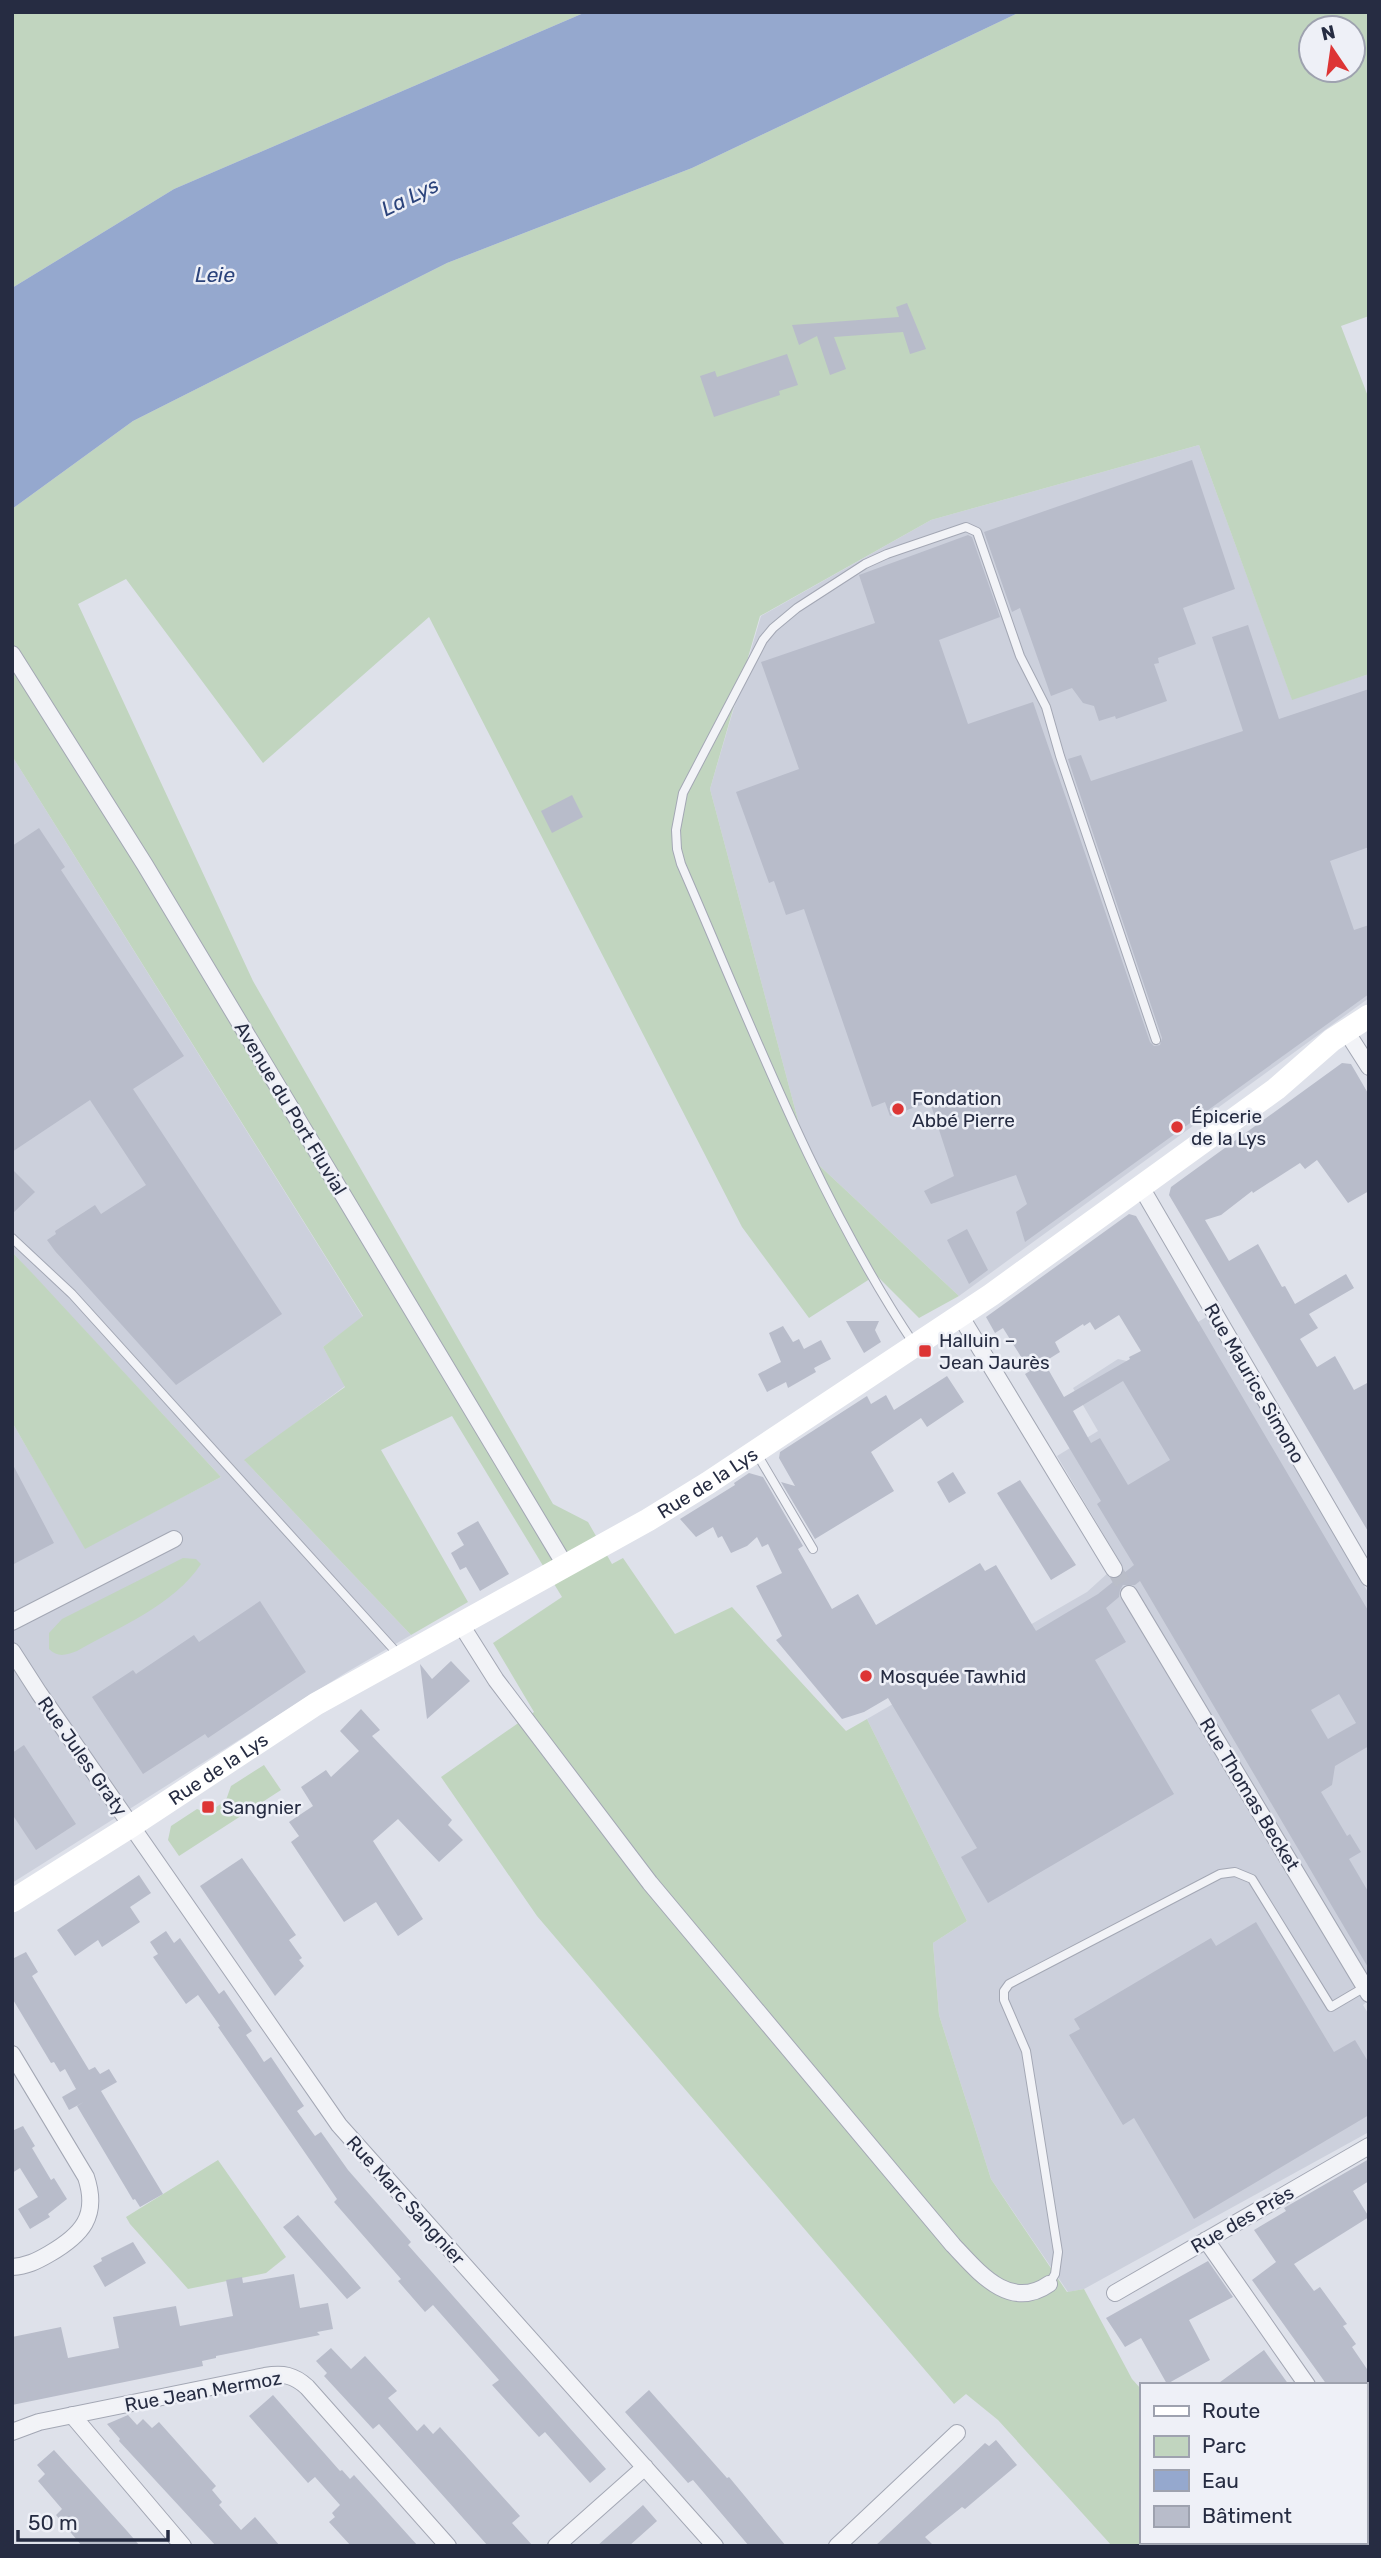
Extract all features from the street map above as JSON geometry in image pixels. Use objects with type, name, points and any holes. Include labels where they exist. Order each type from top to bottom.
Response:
[{"type":"main road","name":"Rue de la Lys","points":[[12,1901],[316,1704],[667,1509],[756,1452],[961,1317],[1276,1089],[1346,1031],[1369,1016]]},
{"type":"street","name":"Avenue du Port Fluvial","points":[[12,654],[152,877],[565,1564]]},
{"type":"street","points":[[1346,1031],[1369,1067]]},
{"type":"street","name":"Rue Maurice Simono","points":[[1140,1187],[1369,1578]]},
{"type":"street","points":[[961,1317],[1114,1570]]},
{"type":"street","points":[[12,1622],[174,1539]]},
{"type":"street","name":"Rue Thomas Becket","points":[[1129,1594],[1367,1991]]},
{"type":"street","points":[[460,1623],[496,1680],[650,1883],[953,2245],[990,2283],[1001,2289],[1027,2292],[1049,2284]]},
{"type":"street","name":"Rue Jules Graty","points":[[12,1651],[131,1826]]},
{"type":"street","name":"Rue Marc Sangnier","points":[[131,1826],[339,2125],[715,2546]]},
{"type":"street","points":[[12,2054],[86,2177],[91,2196],[88,2217],[77,2235],[32,2264],[12,2267]]},
{"type":"street","name":"Rue des Près","points":[[1115,2293],[1369,2146]]},
{"type":"street","points":[[1206,2240],[1306,2383]]},
{"type":"street","name":"Rue Jean Mermoz","points":[[12,2432],[38,2422],[72,2415],[265,2376],[289,2375],[307,2387],[448,2546]]},
{"type":"street","points":[[72,2415],[183,2546]]},
{"type":"street","points":[[837,2546],[957,2433]]},
{"type":"street","points":[[556,2546],[645,2467]]},
{"type":"lane","points":[[916,1346],[892,1311],[814,1171],[677,849],[677,821],[686,785],[763,640],[779,622],[851,573],[880,557],[966,527],[976,532],[1020,656],[1051,721],[1060,756],[1156,1040]]},
{"type":"lane","points":[[12,1238],[72,1294],[401,1657]]},
{"type":"lane","points":[[756,1452],[813,1549]]},
{"type":"lane","points":[[1049,2284],[1055,2274],[1058,2252],[1026,2050],[1004,2000],[1004,1992],[1009,1984],[1220,1874],[1235,1872],[1252,1879],[1331,2007],[1367,1991]]},
{"type":"shaded area","points":[[1199,445],[1292,699],[1369,674],[1369,998],[959,1296],[807,1154],[710,789],[761,616],[931,520]]},
{"type":"shaded area","points":[[12,756],[363,1317],[323,1347],[345,1386],[245,1461],[411,1635],[347,1672],[12,1883],[12,1422],[85,1548],[221,1477],[12,1252]]},
{"type":"shaded area","points":[[1208,1316],[1369,1594],[1369,2000],[1363,2005],[1369,2015],[1369,2132],[1084,2289],[1068,2292],[991,2179],[939,2015],[933,1943],[967,1921],[867,1719],[1087,1592],[1120,1562],[1057,1456],[1098,1431],[1073,1388],[1118,1359],[1131,1362]]},
{"type":"green space","points":[[12,12],[586,12],[174,189],[12,288]]},
{"type":"green space","points":[[1020,12],[1369,12],[1369,316],[1341,326],[1369,399],[1369,674],[1292,700],[1199,445],[931,520],[760,616],[710,789],[807,1154],[959,1296],[919,1318],[876,1275],[809,1318],[742,1227],[429,617],[263,763],[126,579],[78,604],[253,981],[553,1504],[588,1522],[612,1564],[623,1558],[675,1634],[732,1607],[846,1731],[867,1719],[967,1921],[933,1943],[939,2015],[991,2179],[1067,2292],[1084,2289],[1132,2379],[1140,2388],[1140,2544],[1281,2546],[1112,2546],[998,2420],[966,2394],[954,2404],[537,1916],[441,1777],[534,1712],[493,1643],[562,1597],[452,1416],[381,1450],[468,1602],[411,1635],[244,1460],[345,1387],[323,1347],[363,1316],[12,756],[12,509],[133,421],[447,263],[692,168]]},
{"type":"green space","points":[[12,1252],[221,1477],[85,1549],[12,1422]]},
{"type":"green space","points":[[183,1558],[196,1559],[201,1564],[190,1579],[161,1603],[77,1651],[59,1655],[49,1649],[49,1633],[62,1619]]},
{"type":"green space","points":[[264,1765],[281,1790],[179,1856],[168,1840],[171,1826],[197,1809],[208,1813],[226,1800],[231,1786]]},
{"type":"green space","points":[[218,2160],[286,2257],[266,2273],[188,2289],[126,2217]]},
{"type":"water","name":"Leie","points":[[586,12],[1020,12],[692,168],[447,263],[133,421],[12,509],[12,288],[174,189]]},
{"type":"building","points":[[907,303],[926,349],[910,354],[903,332],[834,337],[846,369],[830,375],[817,336],[799,345],[792,325],[899,317],[896,307]]},
{"type":"building","points":[[787,354],[798,385],[779,391],[780,395],[714,417],[700,376],[715,371],[717,377]]},
{"type":"building","points":[[1192,460],[1235,589],[1183,608],[1196,644],[1158,658],[1159,663],[1154,664],[1167,701],[1116,719],[1115,716],[1099,721],[1094,706],[1083,703],[1072,688],[1051,696],[1020,608],[1012,612],[984,532]]},
{"type":"building","points":[[968,535],[972,537],[1000,617],[939,640],[968,724],[1033,702],[1150,1042],[1154,1046],[1160,1045],[1162,1038],[1068,759],[1081,755],[1091,781],[1243,731],[1212,637],[1248,625],[1279,719],[1369,689],[1369,847],[1330,861],[1354,930],[1369,925],[1369,994],[1025,1242],[1016,1212],[1027,1204],[1016,1175],[931,1204],[924,1191],[954,1176],[930,1102],[890,1116],[885,1102],[872,1107],[804,909],[786,915],[774,881],[769,883],[736,792],[799,769],[761,662],[875,623],[859,575]]},
{"type":"building","points":[[572,795],[583,817],[552,833],[541,811]]},
{"type":"building","points":[[39,828],[65,867],[61,870],[184,1056],[133,1089],[282,1314],[176,1385],[47,1240],[56,1234],[55,1231],[95,1205],[101,1214],[146,1185],[90,1100],[12,1152],[12,846]]},
{"type":"building","points":[[1342,1063],[1351,1064],[1369,1095],[1369,1191],[1348,1203],[1317,1160],[1305,1169],[1300,1163],[1253,1193],[1252,1191],[1221,1215],[1205,1220],[1229,1261],[1258,1244],[1282,1287],[1285,1286],[1295,1304],[1346,1274],[1354,1288],[1309,1314],[1318,1328],[1300,1339],[1317,1367],[1335,1356],[1354,1390],[1369,1382],[1369,1533],[1169,1195],[1171,1187]]},
{"type":"building","points":[[12,1169],[35,1192],[12,1214]]},
{"type":"building","points":[[1129,1214],[1136,1216],[1369,1612],[1369,1746],[1335,1766],[1332,1785],[1321,1792],[1347,1836],[1350,1834],[1361,1852],[1349,1859],[1369,1893],[1369,1969],[1140,1581],[1135,1585],[1123,1585],[1119,1597],[1106,1608],[1126,1642],[1095,1660],[1174,1794],[988,1903],[961,1857],[977,1848],[888,1698],[864,1712],[842,1719],[776,1640],[782,1636],[756,1586],[782,1573],[768,1544],[762,1547],[757,1537],[747,1546],[731,1553],[722,1536],[718,1538],[713,1527],[696,1537],[680,1519],[735,1485],[734,1483],[749,1473],[763,1477],[803,1546],[798,1549],[832,1609],[858,1594],[876,1625],[980,1563],[985,1571],[996,1565],[1036,1631],[1098,1594],[1134,1565],[1097,1504],[1101,1501],[1025,1374],[1030,1371],[1003,1328],[995,1333],[986,1317]],"holes":[[[1119,1315],[1141,1351],[1064,1397],[1044,1362],[1060,1352],[1055,1342],[1083,1324],[1084,1326],[1090,1322],[1095,1330]],[[1123,1381],[1170,1460],[1128,1485],[1100,1438],[1091,1443],[1073,1411]],[[1339,1694],[1356,1723],[1328,1739],[1311,1710]]]},
{"type":"building","points":[[967,1229],[988,1270],[969,1284],[947,1240]]},
{"type":"building","points":[[846,1321],[879,1321],[875,1330],[881,1342],[864,1353]]},
{"type":"building","points":[[783,1326],[793,1342],[799,1339],[804,1349],[821,1340],[831,1359],[814,1368],[816,1372],[788,1388],[786,1382],[767,1392],[758,1374],[781,1362],[769,1333]]},
{"type":"building","points":[[947,1376],[964,1402],[927,1427],[921,1418],[871,1452],[894,1491],[815,1539],[781,1482],[795,1486],[779,1458],[780,1452],[867,1396],[871,1404],[886,1395],[894,1410]]},
{"type":"building","points":[[12,1463],[54,1543],[12,1565]]},
{"type":"building","points":[[953,1472],[966,1493],[949,1503],[937,1482]]},
{"type":"building","points":[[1020,1480],[1076,1565],[1051,1580],[997,1493]]},
{"type":"building","points":[[478,1521],[509,1574],[480,1591],[466,1567],[460,1570],[451,1553],[464,1545],[457,1533]]},
{"type":"building","points":[[260,1601],[306,1672],[208,1738],[205,1734],[143,1774],[92,1697],[133,1670],[136,1674],[194,1635],[199,1642]]},
{"type":"building","points":[[451,1661],[470,1681],[427,1719],[420,1664],[432,1679]]},
{"type":"building","points":[[361,1709],[380,1730],[372,1736],[452,1820],[448,1825],[463,1840],[439,1862],[398,1819],[373,1841],[423,1919],[398,1936],[376,1902],[344,1922],[291,1842],[299,1836],[289,1822],[313,1806],[301,1787],[326,1770],[331,1777],[359,1751],[340,1731]]},
{"type":"building","points":[[24,1745],[76,1824],[36,1850],[12,1814],[12,1753]]},
{"type":"building","points":[[242,1858],[296,1935],[289,1940],[302,1958],[299,1960],[304,1966],[275,1996],[200,1886]]},
{"type":"building","points":[[139,1875],[151,1893],[130,1907],[140,1922],[102,1947],[98,1940],[75,1956],[57,1930]]},
{"type":"building","points":[[1256,1922],[1334,2052],[1355,2040],[1369,2063],[1369,2115],[1194,2219],[1134,2118],[1123,2125],[1069,2035],[1080,2029],[1074,2019],[1211,1938],[1216,1946]]},
{"type":"building","points":[[166,1931],[174,1943],[180,1938],[219,1994],[224,1990],[252,2031],[246,2035],[264,2062],[271,2057],[304,2106],[297,2111],[315,2136],[321,2132],[348,2170],[411,2242],[408,2245],[606,2469],[590,2483],[545,2432],[539,2437],[492,2385],[499,2380],[433,2305],[425,2312],[398,2281],[401,2279],[334,2202],[337,2199],[198,1995],[186,2004],[153,1957],[158,1954],[150,1942]]},
{"type":"building","points":[[26,1952],[38,1972],[32,1976],[89,2070],[95,2067],[100,2074],[109,2069],[117,2082],[101,2091],[163,2194],[140,2207],[135,2199],[133,2200],[77,2106],[84,2102],[69,2110],[62,2097],[76,2089],[65,2069],[60,2072],[54,2062],[51,2063],[12,1998],[12,1959]]},
{"type":"building","points":[[23,2126],[35,2146],[32,2148],[51,2180],[54,2178],[67,2199],[48,2214],[50,2217],[30,2229],[18,2209],[38,2197],[20,2168],[12,2173],[12,2131]]},
{"type":"building","points":[[1369,2159],[1369,2181],[1353,2191],[1369,2217],[1294,2264],[1314,2291],[1320,2287],[1347,2324],[1343,2326],[1356,2344],[1352,2347],[1369,2372],[1369,2385],[1326,2383],[1252,2280],[1276,2262],[1254,2230],[1286,2211],[1284,2208]]},
{"type":"building","points":[[298,2215],[361,2288],[347,2299],[283,2227]]},
{"type":"building","points":[[133,2242],[146,2263],[105,2287],[93,2266],[102,2261],[101,2258]]},
{"type":"building","points":[[1208,2261],[1233,2297],[1189,2320],[1210,2360],[1169,2383],[1141,2338],[1125,2347],[1106,2318]]},
{"type":"building","points":[[294,2274],[300,2308],[328,2303],[333,2329],[317,2332],[320,2335],[216,2356],[202,2361],[203,2366],[12,2405],[12,2337],[61,2327],[68,2358],[119,2348],[113,2317],[176,2306],[180,2326],[233,2316],[226,2280],[242,2277],[243,2283]]},
{"type":"building","points":[[331,2348],[351,2369],[365,2356],[397,2391],[388,2398],[417,2431],[424,2424],[433,2434],[440,2427],[520,2516],[512,2523],[533,2546],[488,2546],[379,2424],[373,2429],[324,2376],[327,2373],[316,2361]]},
{"type":"building","points":[[1264,2350],[1288,2383],[1219,2383]]},
{"type":"building","points":[[649,2390],[727,2478],[729,2477],[786,2546],[749,2546],[693,2480],[688,2483],[625,2412]]},
{"type":"building","points":[[273,2395],[340,2471],[350,2479],[354,2475],[418,2546],[351,2546],[329,2522],[335,2517],[332,2513],[340,2505],[315,2477],[308,2483],[249,2416]]},
{"type":"building","points":[[128,2415],[137,2425],[143,2419],[152,2428],[159,2422],[216,2486],[212,2490],[222,2502],[219,2505],[241,2530],[255,2517],[280,2546],[216,2546],[119,2441],[107,2424]]},
{"type":"building","points":[[996,2440],[1017,2465],[965,2509],[962,2507],[925,2537],[934,2546],[875,2546],[985,2443],[989,2446]]},
{"type":"building","points":[[54,2450],[140,2546],[82,2546],[56,2515],[62,2509],[38,2481],[45,2474],[37,2465]]},
{"type":"building","points":[[643,2505],[657,2521],[629,2546],[597,2546]]},
{"type":"tunnel","points":[[1114,1569],[1129,1594]]},
{"type":"place","name":"Fondation Abbé Pierre","points":[[898,1109]]},
{"type":"place","name":"Épicerie de la Lys","points":[[1177,1127]]},
{"type":"place","name":"Halluin – Jean Jaurès","points":[[925,1351]]},
{"type":"place","name":"Mosquée Tawhid","points":[[866,1676]]},
{"type":"place","name":"Sangnier","points":[[208,1807]]},
{"type":"water label","name":"La Lys","points":[[410,197]]}]
